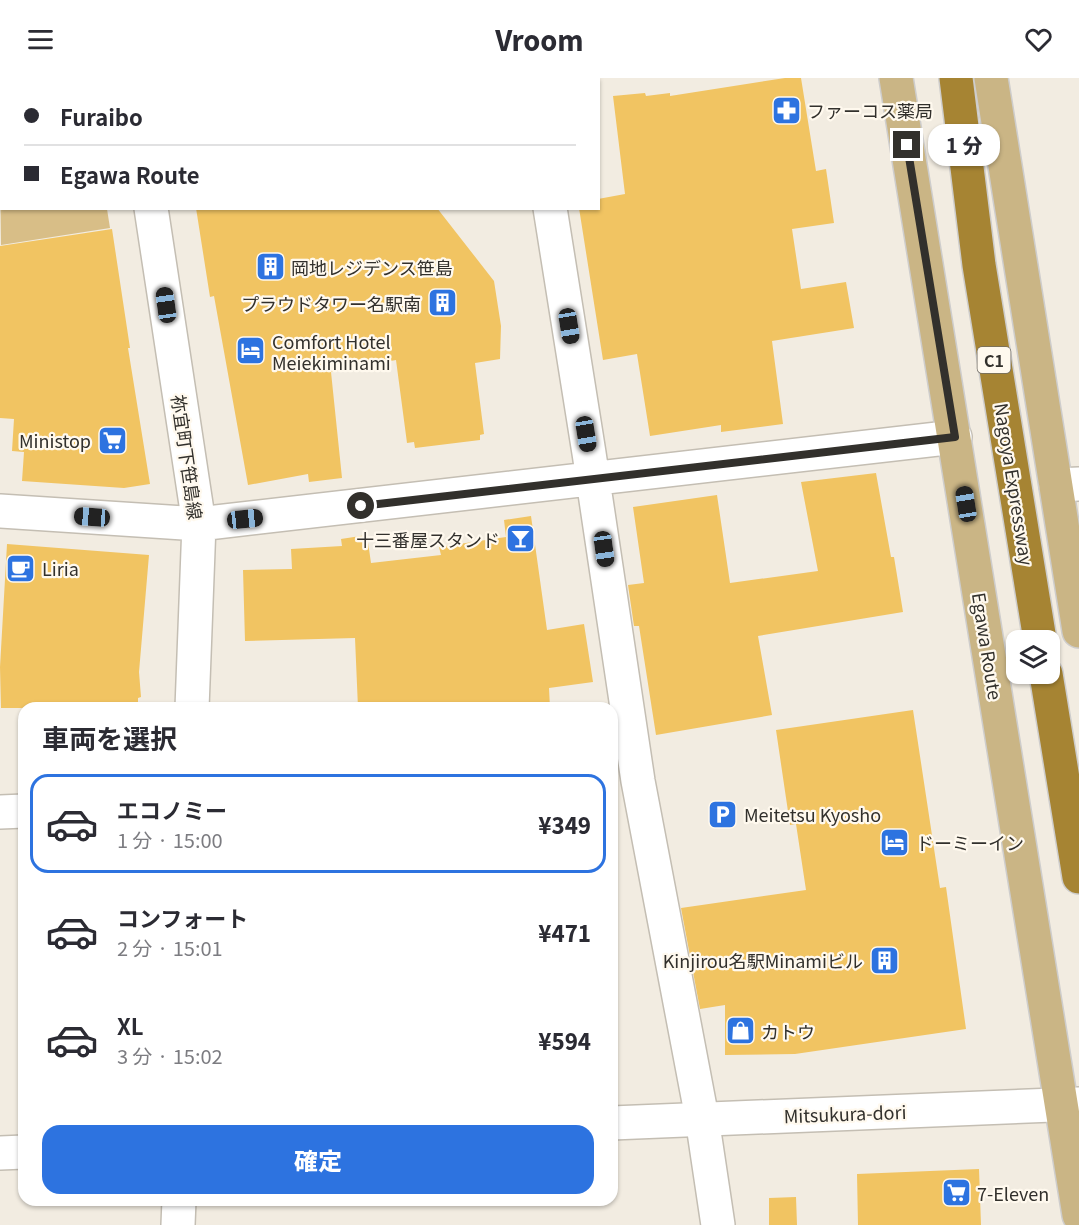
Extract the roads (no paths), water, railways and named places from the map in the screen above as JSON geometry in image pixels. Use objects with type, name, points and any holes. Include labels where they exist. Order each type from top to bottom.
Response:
[{"type":"highway","name":"Nagoya Expressway","points":[[956,78],[979,265],[1038,630]]},
{"type":"highway","points":[[1048,684],[1079,877]]},
{"type":"main road","name":"Egawa Route","points":[[896,78],[1070,1105],[1079,1215]]},
{"type":"main road","points":[[991,78],[1067,484],[1079,631]]},
{"type":"street","name":"祢宜町下笹島線","points":[[151,210],[199,524],[192,702]]},
{"type":"street","points":[[550,210],[593,480],[617,702]]},
{"type":"street","points":[[0,510],[199,524],[955,437]]},
{"type":"street","points":[[618,716],[625,782],[702,1118],[718,1225]]},
{"type":"street","points":[[0,812],[18,811]]},
{"type":"street","name":"Mitsukura-dori","points":[[618,1122],[1070,1105]]},
{"type":"street","points":[[0,1153],[18,1152]]},
{"type":"street","points":[[178,1206],[178,1225]]},
{"type":"place","name":"ファーコス薬局","points":[[786,110]]},
{"type":"place","name":"岡地レジデンス笹島","points":[[270,267]]},
{"type":"place","name":"プラウドタワー名駅南","points":[[442,303]]},
{"type":"place","name":"Comfort Hotel Meiekiminami","points":[[251,351]]},
{"type":"place","name":"Ministop","points":[[112,440]]},
{"type":"place","name":"十三番屋スタンド","points":[[521,539]]},
{"type":"place","name":"Liria","points":[[21,568]]},
{"type":"place","name":"Meitetsu Kyosho","points":[[723,814]]},
{"type":"place","name":"ドーミーイン","points":[[895,842]]},
{"type":"place","name":"Kinjirou名駅Minamiビル","points":[[884,960]]},
{"type":"place","name":"カトウ","points":[[740,1031]]},
{"type":"place","name":"7-Eleven","points":[[956,1193]]}]
